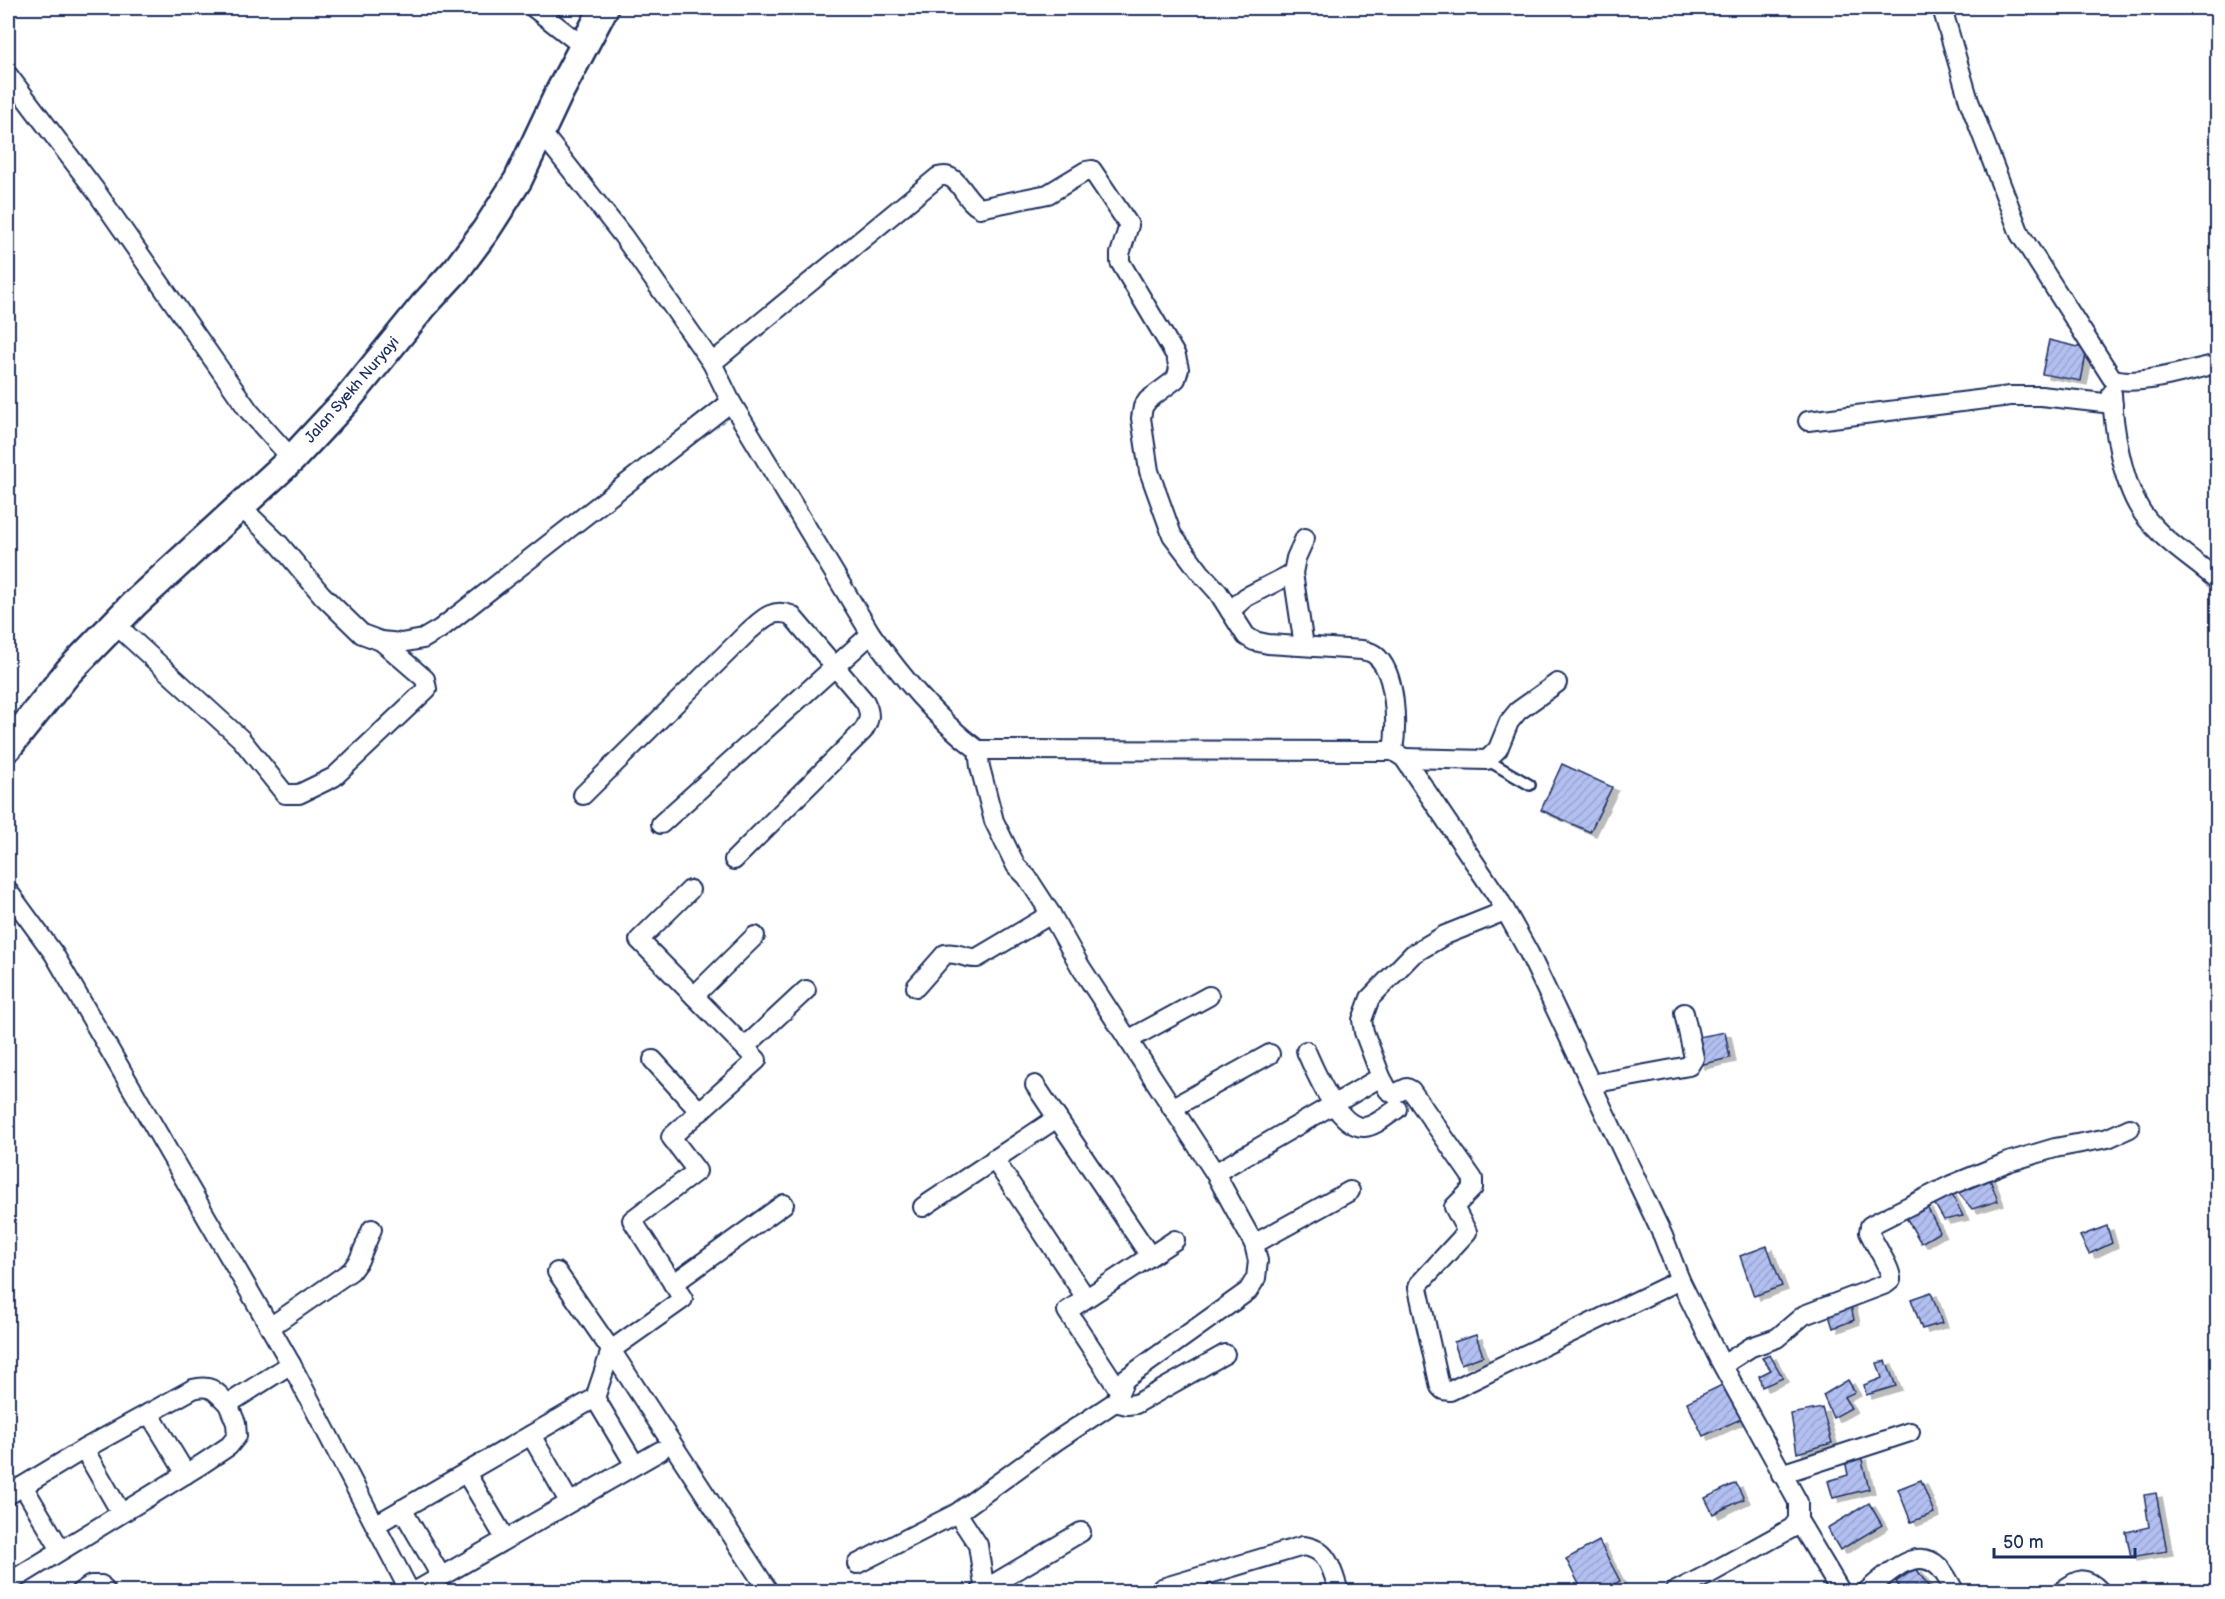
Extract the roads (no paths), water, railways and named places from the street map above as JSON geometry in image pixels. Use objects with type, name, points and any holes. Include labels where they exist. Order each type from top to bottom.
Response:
[{"type":"main road","name":"Jalan Syekh Nuryayi","points":[[8,747],[68,672],[115,624],[292,459],[346,401],[424,305],[457,269],[493,220],[518,180],[604,8]]},
{"type":"street","points":[[534,8],[584,47]]},
{"type":"street","points":[[1942,8],[1969,101],[2020,234],[2112,378],[2113,404],[2123,463],[2130,489],[2140,510],[2162,535],[2217,581]]},
{"type":"street","points":[[8,75],[95,190],[249,411],[292,459]]},
{"type":"street","points":[[542,133],[623,236],[712,363],[731,402],[887,657],[939,718],[978,750],[1399,755],[1487,760],[1498,749],[1509,722],[1518,711],[1557,683]]},
{"type":"street","points":[[712,363],[938,177],[945,175],[954,178],[972,204],[980,208],[1048,194],[1086,171],[1092,170],[1129,225],[1120,254],[1120,262],[1176,356],[1179,369],[1176,379],[1148,400],[1143,407],[1141,418],[1149,471],[1172,535],[1218,592],[1246,636],[1254,641],[1268,644],[1362,650],[1374,654],[1381,662],[1391,687],[1395,706],[1399,755],[1505,911],[1528,953],[1663,1236],[1680,1280],[1723,1365],[1798,1502],[1798,1520],[1841,1592]]},
{"type":"street","points":[[2112,378],[2119,381],[2141,381],[2217,364]]},
{"type":"street","points":[[1808,421],[2010,396],[2041,396],[2113,404]]},
{"type":"street","points":[[240,506],[280,545],[322,595],[362,634],[381,641],[401,643],[423,639],[440,629],[731,402]]},
{"type":"street","points":[[1304,646],[1293,573],[1296,558],[1305,538]]},
{"type":"street","points":[[1230,611],[1246,597],[1293,573]]},
{"type":"street","points":[[584,795],[749,631],[773,612],[791,615],[865,702],[869,710],[869,721],[864,731],[734,860]]},
{"type":"street","points":[[115,624],[241,739],[285,794],[292,795],[311,790],[334,777],[427,689],[425,679],[381,641]]},
{"type":"street","points":[[660,824],[871,634]]},
{"type":"street","points":[[856,1564],[957,1513],[1117,1396],[1125,1379],[1248,1291],[1256,1278],[1258,1262],[1254,1244],[1215,1173],[1080,966],[1051,914],[1021,871],[994,821],[978,750]]},
{"type":"street","points":[[375,1525],[595,1398],[611,1350],[683,1299],[632,1220],[696,1171],[671,1137],[758,1060],[639,940],[690,890]]},
{"type":"street","points":[[8,891],[54,954],[270,1327],[412,1592],[660,1450]]},
{"type":"street","points":[[1505,911],[1445,935],[1413,954],[1370,998],[1362,1020],[1381,1077],[1391,1093],[1407,1088],[1411,1090],[1473,1179],[1473,1188],[1454,1207],[1467,1232],[1419,1284],[1418,1288],[1438,1382],[1443,1390],[1450,1391],[1680,1280]]},
{"type":"street","points":[[916,987],[945,954],[957,953],[977,958],[1051,914]]},
{"type":"street","points":[[694,996],[755,936]]},
{"type":"street","points":[[745,1047],[806,990]]},
{"type":"street","points":[[1128,1040],[1209,996]]},
{"type":"street","points":[[1591,1084],[1689,1066],[1694,1058],[1684,1013]]},
{"type":"street","points":[[1306,1051],[1323,1089],[1346,1121],[1363,1127],[1376,1123],[1397,1109]]},
{"type":"street","points":[[1172,1108],[1270,1054]]},
{"type":"street","points":[[654,1060],[700,1112]]},
{"type":"street","points":[[1215,1173],[1381,1077]]},
{"type":"street","points":[[1035,1085],[1150,1256]]},
{"type":"street","points":[[923,1207],[1057,1118]]},
{"type":"street","points":[[1723,1365],[1752,1347],[1777,1338],[1804,1315],[1886,1284],[1891,1280],[1890,1270],[1881,1258],[1869,1232],[1870,1226],[1875,1223],[1951,1185],[2008,1162],[2055,1148],[2108,1138],[2130,1128]]},
{"type":"street","points":[[994,1159],[1086,1298]]},
{"type":"street","points":[[1254,1244],[1350,1191]]},
{"type":"street","points":[[674,1284],[784,1204]]},
{"type":"street","points":[[270,1327],[351,1271],[372,1228]]},
{"type":"street","points":[[1175,1240],[1067,1311],[1117,1396],[1127,1406],[1136,1404],[1225,1354]]},
{"type":"street","points":[[556,1272],[611,1350],[769,1592]]},
{"type":"street","points":[[228,1404],[291,1364]]},
{"type":"street","points":[[8,1495],[84,1449],[193,1389],[203,1386],[213,1390],[228,1404],[236,1423],[237,1436],[229,1446],[8,1583]]},
{"type":"street","points":[[595,1398],[632,1460]]},
{"type":"street","points":[[149,1413],[186,1474]]},
{"type":"street","points":[[1781,1474],[1910,1432]]},
{"type":"street","points":[[531,1435],[567,1498]]},
{"type":"street","points":[[84,1449],[121,1513]]},
{"type":"street","points":[[466,1473],[503,1535]]},
{"type":"street","points":[[23,1486],[61,1550]]},
{"type":"street","points":[[402,1509],[438,1571]]},
{"type":"street","points":[[957,1513],[978,1545],[983,1591],[1081,1532]]},
{"type":"street","points":[[1674,1592],[1791,1528],[1798,1520]]},
{"type":"street","points":[[1162,1588],[1303,1546],[1315,1547],[1322,1553],[1330,1564],[1339,1592]]},
{"type":"street","points":[[1866,1592],[1893,1569],[1910,1560],[1928,1559],[1940,1568],[1955,1592]]},
{"type":"street","points":[[2061,1592],[2073,1582],[2083,1579],[2090,1581],[2101,1592]]},
{"type":"street","points":[[80,1592],[91,1585],[100,1585],[106,1592]]},
{"type":"lane","points":[[1487,760],[1530,785]]}]
